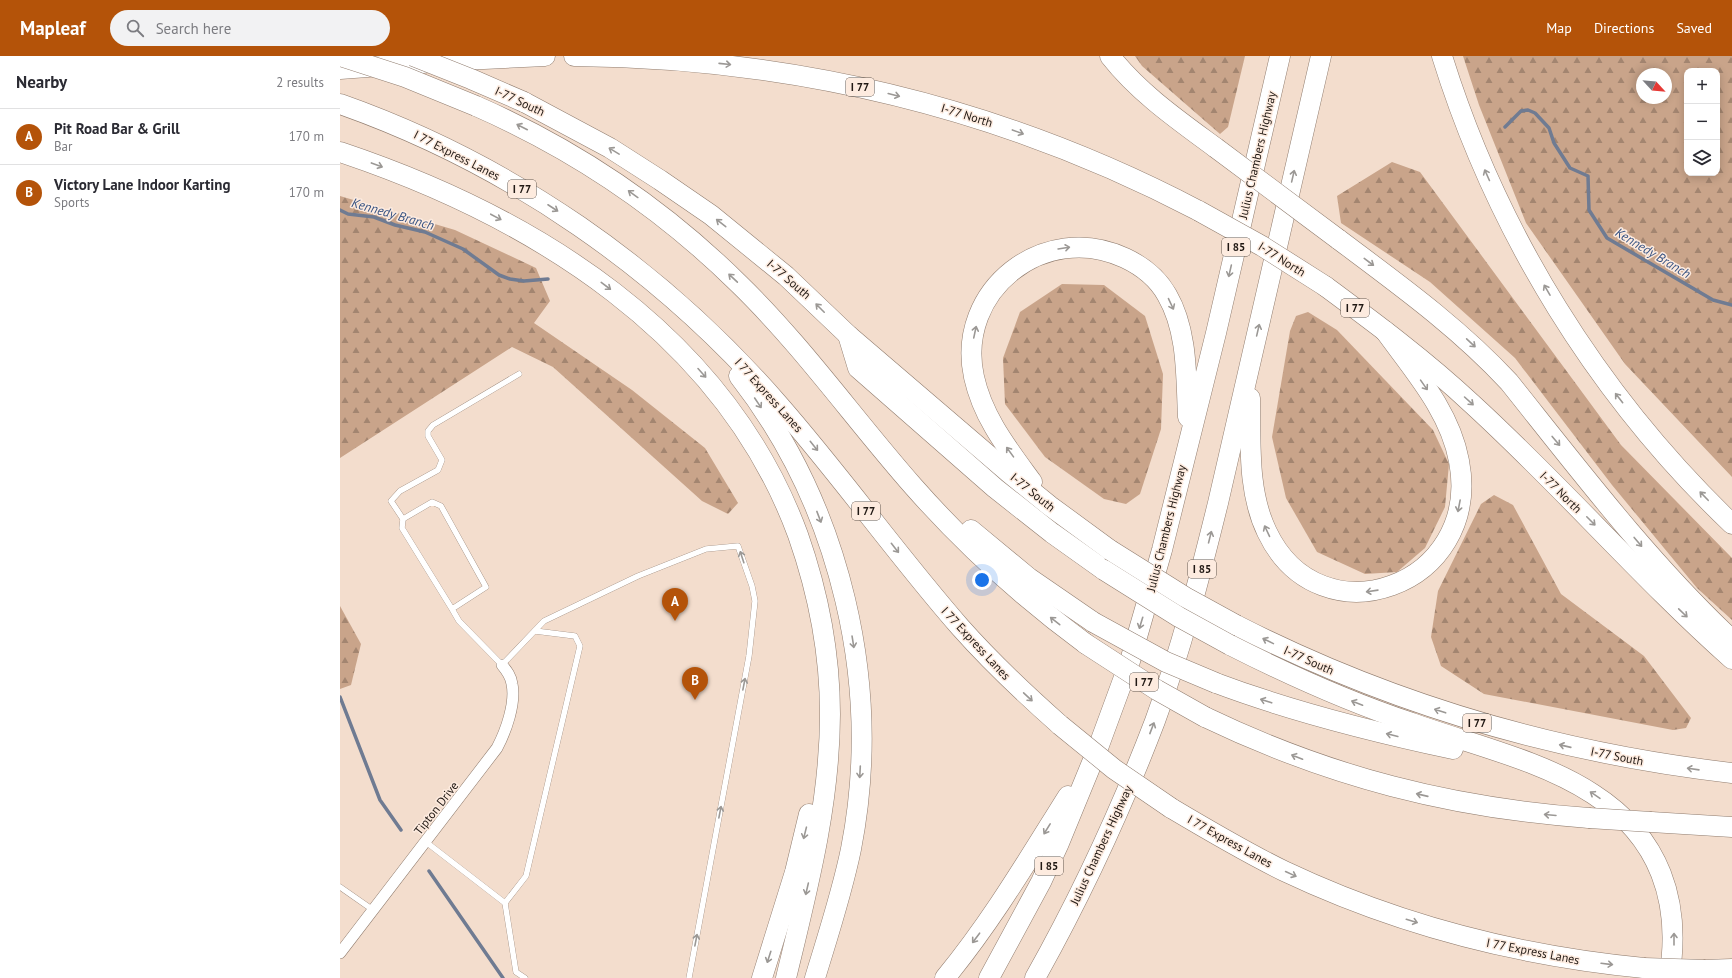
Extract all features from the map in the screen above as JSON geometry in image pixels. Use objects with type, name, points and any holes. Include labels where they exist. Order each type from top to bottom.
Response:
[{"type":"highway","name":"I 77","points":[[340,56],[405,77],[476,106],[547,140],[597,170],[645,203],[692,240],[738,283],[779,326],[889,457],[939,514],[979,556],[1023,595],[1086,644],[1156,690],[1205,717],[1252,739],[1299,758],[1388,787],[1477,806],[1528,813],[1732,827]]},
{"type":"highway","name":"I-77 South","points":[[413,56],[524,102],[610,148],[686,197],[768,260],[848,335],[1050,506],[1110,550],[1185,597],[1236,625],[1294,654],[1355,680],[1418,704],[1483,724],[1548,742],[1613,756],[1732,774]]},
{"type":"highway","points":[[340,69],[545,56]]},
{"type":"highway","name":"I-77 North","points":[[574,56],[646,57],[735,65],[825,79],[891,94],[960,112],[1045,141],[1132,177],[1199,211],[1262,246],[1325,286],[1385,331],[1471,403],[1639,570],[1732,658]]},
{"type":"highway","points":[[1110,56],[1118,67],[1144,92],[1216,148],[1439,315],[1492,363],[1648,554],[1694,604],[1732,640]]},
{"type":"highway","name":"Julius Chambers Highway","points":[[989,978],[1041,882],[1059,843],[1098,748],[1130,661],[1162,550],[1216,333],[1280,56]]},
{"type":"highway","name":"Julius Chambers Highway","points":[[1034,978],[1096,860],[1116,816],[1155,720],[1173,667],[1204,561],[1321,56]]},
{"type":"highway","points":[[1442,56],[1456,98],[1485,170],[1519,240],[1555,304],[1595,365],[1643,428],[1694,486],[1732,524]]},
{"type":"highway","name":"I 77 Express Lanes","points":[[348,106],[439,145],[519,187],[597,238],[671,297],[735,356],[778,403],[855,497],[918,578],[982,651],[1012,682],[1060,725],[1114,769],[1171,808],[1284,871],[1376,909],[1436,929],[1502,946],[1571,960],[1644,968],[1705,970],[1732,969]]},
{"type":"highway","points":[[340,152],[396,171],[475,206],[526,234],[603,284],[647,319],[688,358],[718,392],[764,461],[785,504],[804,551],[818,602],[824,635],[829,684],[830,738],[824,797],[810,879],[786,978]]},
{"type":"highway","points":[[1050,506],[1007,448],[988,416],[978,392],[972,359],[972,342],[976,326],[988,299],[1004,277],[1026,261],[1051,251],[1065,248],[1093,248],[1106,250],[1132,261],[1160,284],[1172,305],[1182,336],[1186,364],[1189,437]]},
{"type":"highway","points":[[671,297],[739,376],[759,404],[786,448],[809,493],[828,542],[849,619],[856,660],[861,717],[858,795],[851,849],[832,924],[815,978]]},
{"type":"highway","points":[[1249,368],[1252,469],[1254,487],[1261,518],[1273,544],[1280,554],[1300,573],[1324,585],[1350,591],[1368,591],[1386,588],[1410,578],[1430,563],[1438,554],[1455,523],[1462,487],[1459,460],[1446,422],[1431,395],[1385,331]]},
{"type":"highway","points":[[848,335],[858,368],[943,444],[1023,511],[1104,570],[1179,617],[1286,673],[1354,702],[1539,767],[1579,786],[1608,805],[1634,830],[1653,856],[1667,888],[1673,919],[1674,949],[1670,978]]},
{"type":"highway","points":[[889,457],[1010,564],[1050,594],[1094,622],[1166,662],[1216,684],[1265,701],[1320,717],[1421,742],[1539,767]]},
{"type":"highway","points":[[762,978],[781,919],[807,824],[829,684]]},
{"type":"highway","points":[[945,978],[983,929],[1005,896],[1098,748]]},
{"type":"street","name":"Tipton Drive","points":[[340,953],[489,760],[504,736],[508,724],[513,691],[509,673],[502,665]]},
{"type":"lane","points":[[519,374],[433,425],[428,431],[428,436],[442,460],[441,465],[438,470],[400,492],[391,501],[403,519],[402,528],[459,621],[502,665],[544,621],[638,576],[706,549],[738,546],[752,586],[755,601],[749,656],[689,978]]},
{"type":"lane","points":[[403,519],[432,502],[441,506],[486,587],[452,609]]},
{"type":"lane","points":[[506,903],[526,876],[580,646],[575,636],[535,631]]},
{"type":"lane","points":[[426,842],[506,903],[516,972],[525,978]]},
{"type":"lane","points":[[340,886],[373,910]]},
{"type":"green space","points":[[1135,56],[1245,56],[1228,127],[1220,134],[1142,66]]},
{"type":"green space","points":[[1463,56],[1732,56],[1732,477],[1625,364],[1526,223],[1479,105]]},
{"type":"green space","points":[[1392,162],[1420,172],[1621,445],[1732,558],[1732,620],[1697,588],[1612,485],[1515,358],[1430,282],[1341,223],[1337,196]]},
{"type":"green space","points":[[340,196],[455,230],[536,268],[550,301],[534,323],[632,390],[705,448],[738,503],[728,514],[702,501],[553,367],[512,347],[340,458]]},
{"type":"green space","points":[[1062,284],[1104,285],[1145,316],[1163,374],[1161,429],[1140,494],[1126,504],[1104,499],[1045,457],[1005,404],[1003,358],[1020,312]]},
{"type":"green space","points":[[1308,312],[1337,330],[1433,430],[1449,464],[1445,507],[1425,548],[1397,572],[1365,574],[1317,552],[1286,498],[1272,437],[1290,331],[1296,316]]},
{"type":"green space","points":[[1494,495],[1513,505],[1561,594],[1644,656],[1691,718],[1686,728],[1673,730],[1484,694],[1441,666],[1431,637],[1438,591],[1481,504]]},
{"type":"green space","points":[[340,606],[361,644],[351,685],[340,689]]},
{"type":"waterway","name":"Kennedy Branch","points":[[1505,127],[1521,111],[1528,110],[1535,113],[1549,128],[1554,143],[1570,168],[1588,176],[1589,210],[1607,238],[1713,300],[1732,305]]},
{"type":"waterway","name":"Kennedy Branch","points":[[340,210],[348,214],[374,217],[395,225],[425,232],[463,249],[499,275],[510,279],[524,281],[548,279]]},
{"type":"waterway","points":[[340,697],[380,800],[401,830]]},
{"type":"waterway","points":[[429,871],[503,978]]},
{"type":"place","name":"Pit Road Bar & Grill","points":[[675,621]]},
{"type":"place","name":"Victory Lane Indoor Karting","points":[[695,700]]}]
